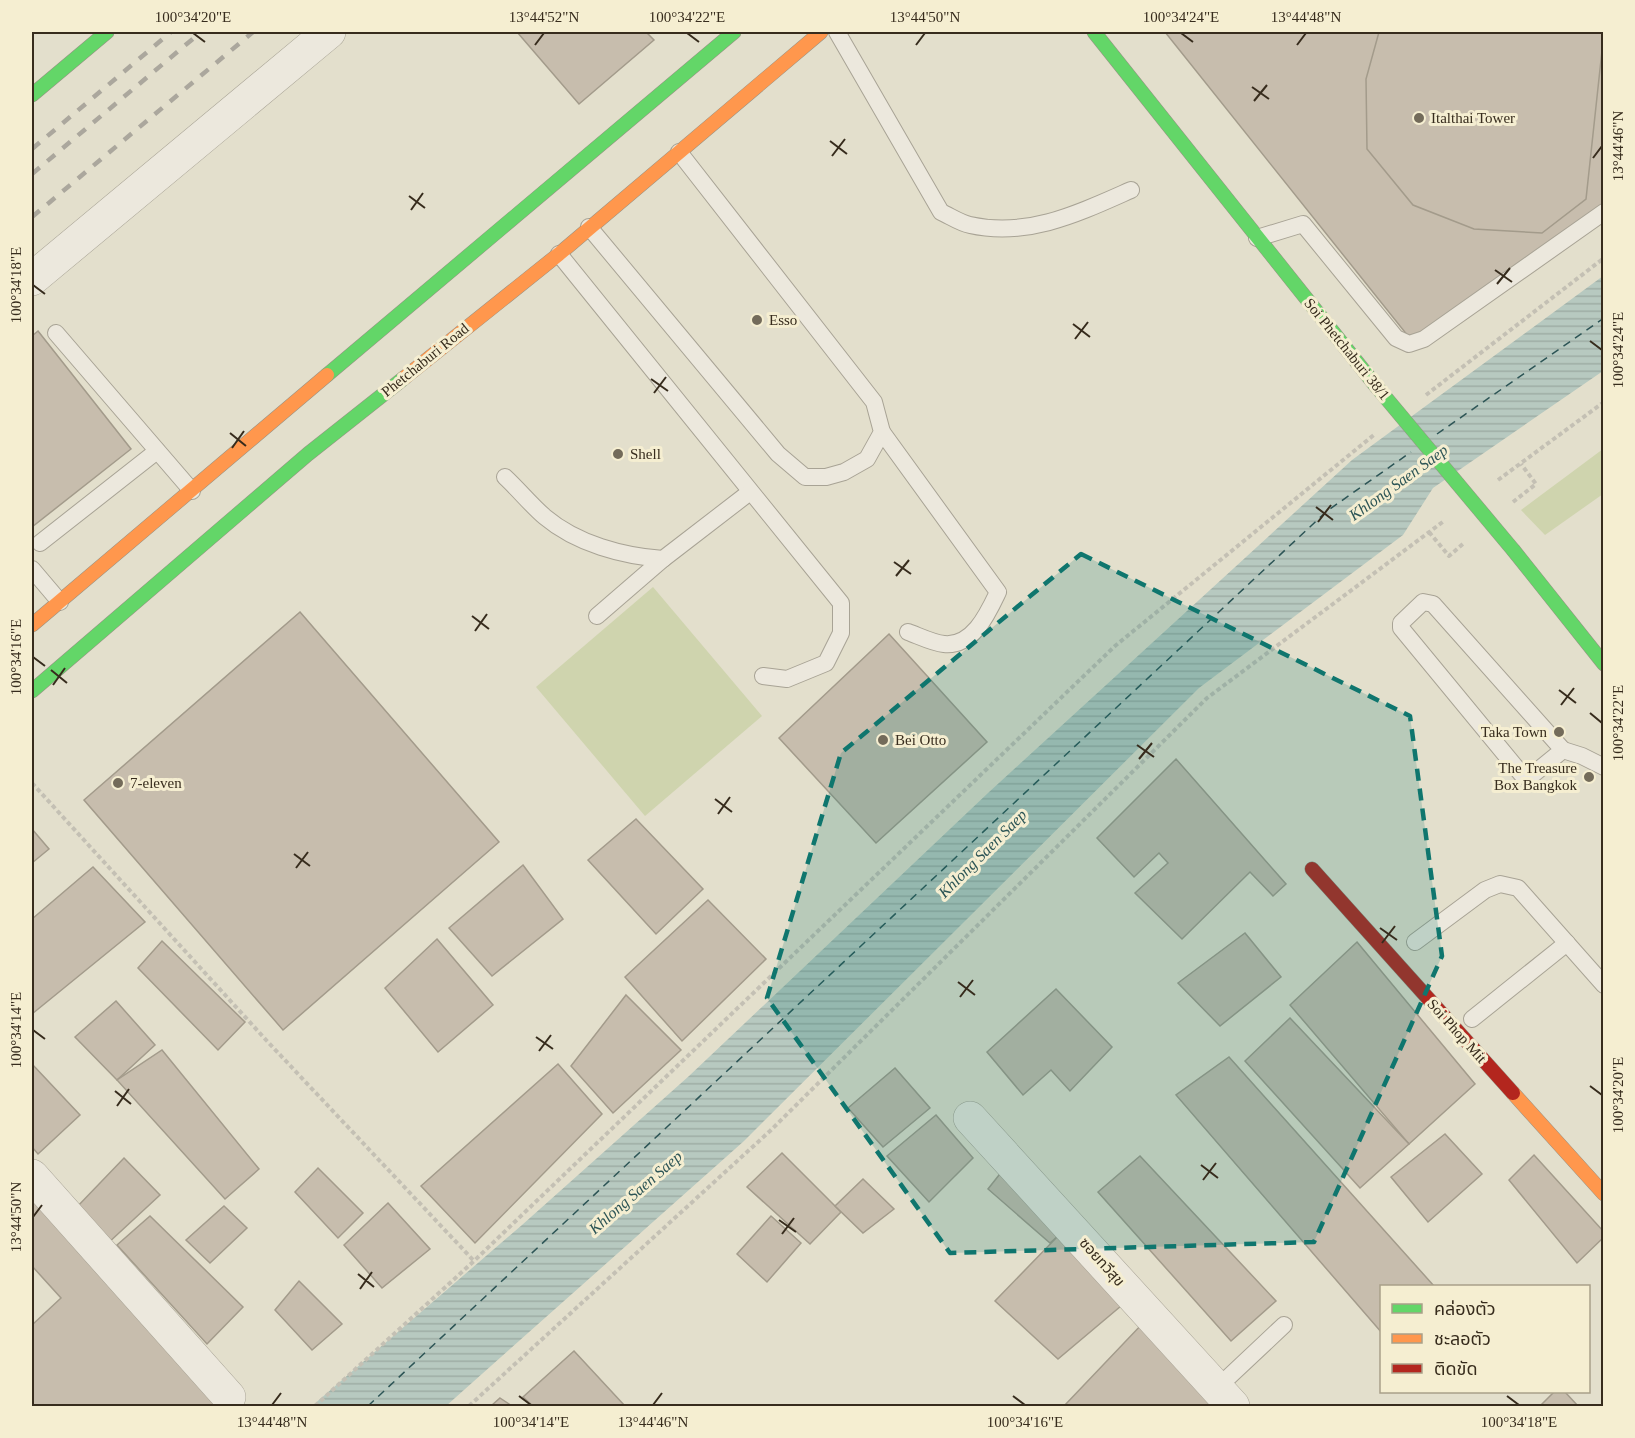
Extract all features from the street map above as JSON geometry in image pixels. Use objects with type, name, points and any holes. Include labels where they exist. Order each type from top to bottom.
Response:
[{"type":"main road","points":[[32,95],[107,32]]},
{"type":"main road","points":[[32,626],[734,32]]},
{"type":"main road","name":"Phetchaburi Road","points":[[32,691],[308,454],[559,254],[821,32]]},
{"type":"main road","name":"Soi Phetchaburi 38/1","points":[[1094,32],[1376,386],[1514,550],[1604,664]]},
{"type":"main road","name":"Soi Phop Mit","points":[[1311,869],[1604,1194]]},
{"type":"street","points":[[32,279],[329,32]]},
{"type":"street","name":"ซอยทวีสุข","points":[[970,1118],[1225,1397]]},
{"type":"street","points":[[32,1176],[229,1397]]},
{"type":"lane","points":[[837,32],[940,212],[970,225],[1023,229],[1071,217],[1131,190]]},
{"type":"lane","points":[[679,152],[874,402],[882,432],[998,592],[986,618],[962,642],[944,644],[908,632]]},
{"type":"lane","points":[[1257,238],[1303,224],[1396,338],[1409,344],[1424,339],[1604,212]]},
{"type":"lane","points":[[589,227],[778,454],[805,477],[826,477],[844,472],[867,459],[882,432]]},
{"type":"lane","points":[[559,254],[841,603],[841,633],[826,663],[788,679],[763,676]]},
{"type":"lane","points":[[56,333],[192,491]]},
{"type":"lane","points":[[40,543],[157,451]]},
{"type":"lane","points":[[506,477],[547,519],[577,536],[603,548],[641,557],[663,559]]},
{"type":"lane","points":[[597,616],[663,559],[750,492]]},
{"type":"lane","points":[[32,569],[60,602]]},
{"type":"lane","points":[[1563,750],[1531,776],[1523,776],[1404,632],[1401,622],[1423,602],[1433,604],[1563,750],[1589,758],[1604,767]]},
{"type":"lane","points":[[1415,942],[1485,890],[1500,884],[1518,888],[1604,985]]},
{"type":"lane","points":[[1472,1019],[1567,943]]},
{"type":"lane","points":[[1225,1397],[1284,1325]]},
{"type":"path","points":[[1424,396],[1604,258]]},
{"type":"path","points":[[1496,482],[1604,402]]},
{"type":"path","points":[[315,1407],[474,1261],[1115,646],[1377,433]]},
{"type":"path","points":[[1510,504],[1536,484],[1521,464]]},
{"type":"path","points":[[469,1407],[770,1131],[1207,698],[1446,520]]},
{"type":"path","points":[[1430,532],[1449,556],[1470,538]]},
{"type":"path","points":[[32,783],[267,1041],[474,1261]]},
{"type":"highlighted area","points":[[1081,554],[1410,716],[1442,956],[1314,1242],[950,1253],[767,998],[841,753]]},
{"type":"green space","points":[[1603,449],[1603,494],[1545,535],[1521,510]]},
{"type":"green space","points":[[653,587],[762,716],[645,816],[536,687]]},
{"type":"water","name":"Khlong Saen Saep","points":[[1603,276],[1603,371],[1433,488],[1403,535],[1199,688],[744,1141],[446,1406],[312,1406],[522,1225],[689,1076],[988,793],[1352,460]]},
{"type":"building","points":[[517,32],[646,32],[654,40],[579,104]]},
{"type":"building","name":"Italthai Tower","points":[[1165,32],[1604,32],[1604,204],[1412,341]]},
{"type":"building","points":[[1379,32],[1604,32],[1586,199],[1542,233],[1474,229],[1413,205],[1367,149],[1366,79]]},
{"type":"building","points":[[38,331],[131,449],[32,527],[32,336]]},
{"type":"building","points":[[300,612],[499,842],[283,1030],[84,800]]},
{"type":"building","name":"Bei Otto","points":[[889,634],[987,742],[876,843],[779,738]]},
{"type":"building","points":[[1176,759],[1286,884],[1273,896],[1250,872],[1182,939],[1135,893],[1168,863],[1159,853],[1134,877],[1097,838]]},
{"type":"building","points":[[636,819],[703,889],[656,934],[588,860]]},
{"type":"building","points":[[32,829],[49,849],[32,863]]},
{"type":"building","points":[[523,865],[563,919],[492,976],[449,928]]},
{"type":"building","points":[[93,867],[145,922],[32,1014],[32,919]]},
{"type":"building","points":[[708,900],[766,959],[682,1041],[625,977]]},
{"type":"building","points":[[1245,933],[1281,977],[1220,1026],[1178,983]]},
{"type":"building","points":[[437,939],[493,1005],[438,1052],[385,988]]},
{"type":"building","points":[[162,941],[245,1022],[218,1050],[138,968]]},
{"type":"building","points":[[1357,942],[1475,1084],[1409,1144],[1290,1005]]},
{"type":"building","points":[[1056,989],[1112,1047],[1070,1091],[1051,1070],[1023,1095],[987,1052]]},
{"type":"building","points":[[626,995],[681,1050],[613,1113],[571,1066]]},
{"type":"building","points":[[116,1001],[155,1045],[117,1080],[75,1037]]},
{"type":"building","points":[[1290,1018],[1409,1144],[1360,1188],[1245,1061]]},
{"type":"building","points":[[162,1050],[259,1169],[225,1199],[117,1080]]},
{"type":"building","points":[[1229,1057],[1433,1285],[1380,1285],[1380,1331],[1176,1095]]},
{"type":"building","points":[[32,1064],[80,1115],[38,1154],[32,1147]]},
{"type":"building","points":[[558,1064],[602,1114],[475,1243],[421,1186]]},
{"type":"building","points":[[895,1068],[930,1108],[883,1147],[848,1108]]},
{"type":"building","points":[[936,1115],[973,1158],[929,1202],[887,1156]]},
{"type":"building","points":[[1445,1134],[1482,1174],[1428,1222],[1391,1177]]},
{"type":"building","points":[[782,1153],[841,1212],[810,1244],[747,1187]]},
{"type":"building","points":[[1534,1155],[1604,1232],[1604,1237],[1577,1263],[1509,1180]]},
{"type":"building","points":[[1140,1156],[1276,1301],[1231,1341],[1098,1192]]},
{"type":"building","points":[[124,1158],[160,1195],[106,1245],[75,1209]]},
{"type":"building","points":[[318,1168],[363,1213],[338,1238],[295,1192]]},
{"type":"building","points":[[1003,1170],[1058,1236],[1050,1243],[988,1189]]},
{"type":"building","points":[[863,1179],[894,1209],[863,1233],[835,1206]]},
{"type":"building","points":[[32,1192],[231,1406],[32,1406],[32,1325],[61,1298],[32,1266]]},
{"type":"building","points":[[388,1203],[430,1249],[382,1288],[344,1245]]},
{"type":"building","points":[[224,1206],[247,1228],[210,1263],[186,1240]]},
{"type":"building","points":[[150,1216],[243,1307],[207,1344],[117,1245]]},
{"type":"building","points":[[771,1216],[801,1243],[767,1282],[737,1254]]},
{"type":"building","points":[[1058,1236],[1121,1306],[1058,1359],[995,1301]]},
{"type":"building","points":[[299,1281],[342,1324],[312,1350],[275,1310]]},
{"type":"building","points":[[1143,1323],[1218,1406],[1064,1406]]},
{"type":"building","points":[[574,1351],[625,1406],[533,1406],[523,1397]]},
{"type":"building","points":[[1553,1393],[1566,1393],[1578,1406],[1540,1406]]},
{"type":"building","points":[[500,1398],[512,1406],[491,1406]]},
{"type":"ferry route","points":[[1437,434],[1604,318]]},
{"type":"ferry route","points":[[368,1406],[1327,511],[1411,452]]},
{"type":"railway","points":[[32,149],[171,32]]},
{"type":"railway","points":[[32,174],[201,32]]},
{"type":"railway","points":[[32,217],[253,32]]},
{"type":"traffic: fast","points":[[32,95],[107,32]]},
{"type":"traffic: fast","points":[[327,375],[734,32]]},
{"type":"traffic: fast","points":[[1094,32],[1376,386]]},
{"type":"traffic: fast","points":[[32,691],[308,454],[404,378]]},
{"type":"traffic: fast","points":[[1376,386],[1514,551]]},
{"type":"traffic: fast","points":[[1514,551],[1604,664]]},
{"type":"traffic: slow","points":[[404,378],[559,254],[821,32]]},
{"type":"traffic: slow","points":[[32,625],[327,375]]},
{"type":"traffic: slow","points":[[1513,1093],[1604,1194]]},
{"type":"traffic: jam","points":[[1312,869],[1513,1093]]},
{"type":"place","name":"Italthai Tower","points":[[1419,118]]},
{"type":"place","name":"Esso","points":[[757,320]]},
{"type":"place","name":"Shell","points":[[618,454]]},
{"type":"place","name":"Taka Town","points":[[1559,732]]},
{"type":"place","name":"Bei Otto","points":[[883,740]]},
{"type":"place","name":"The Treasure Box Bangkok","points":[[1589,777]]},
{"type":"place","name":"7-eleven","points":[[118,783]]}]
